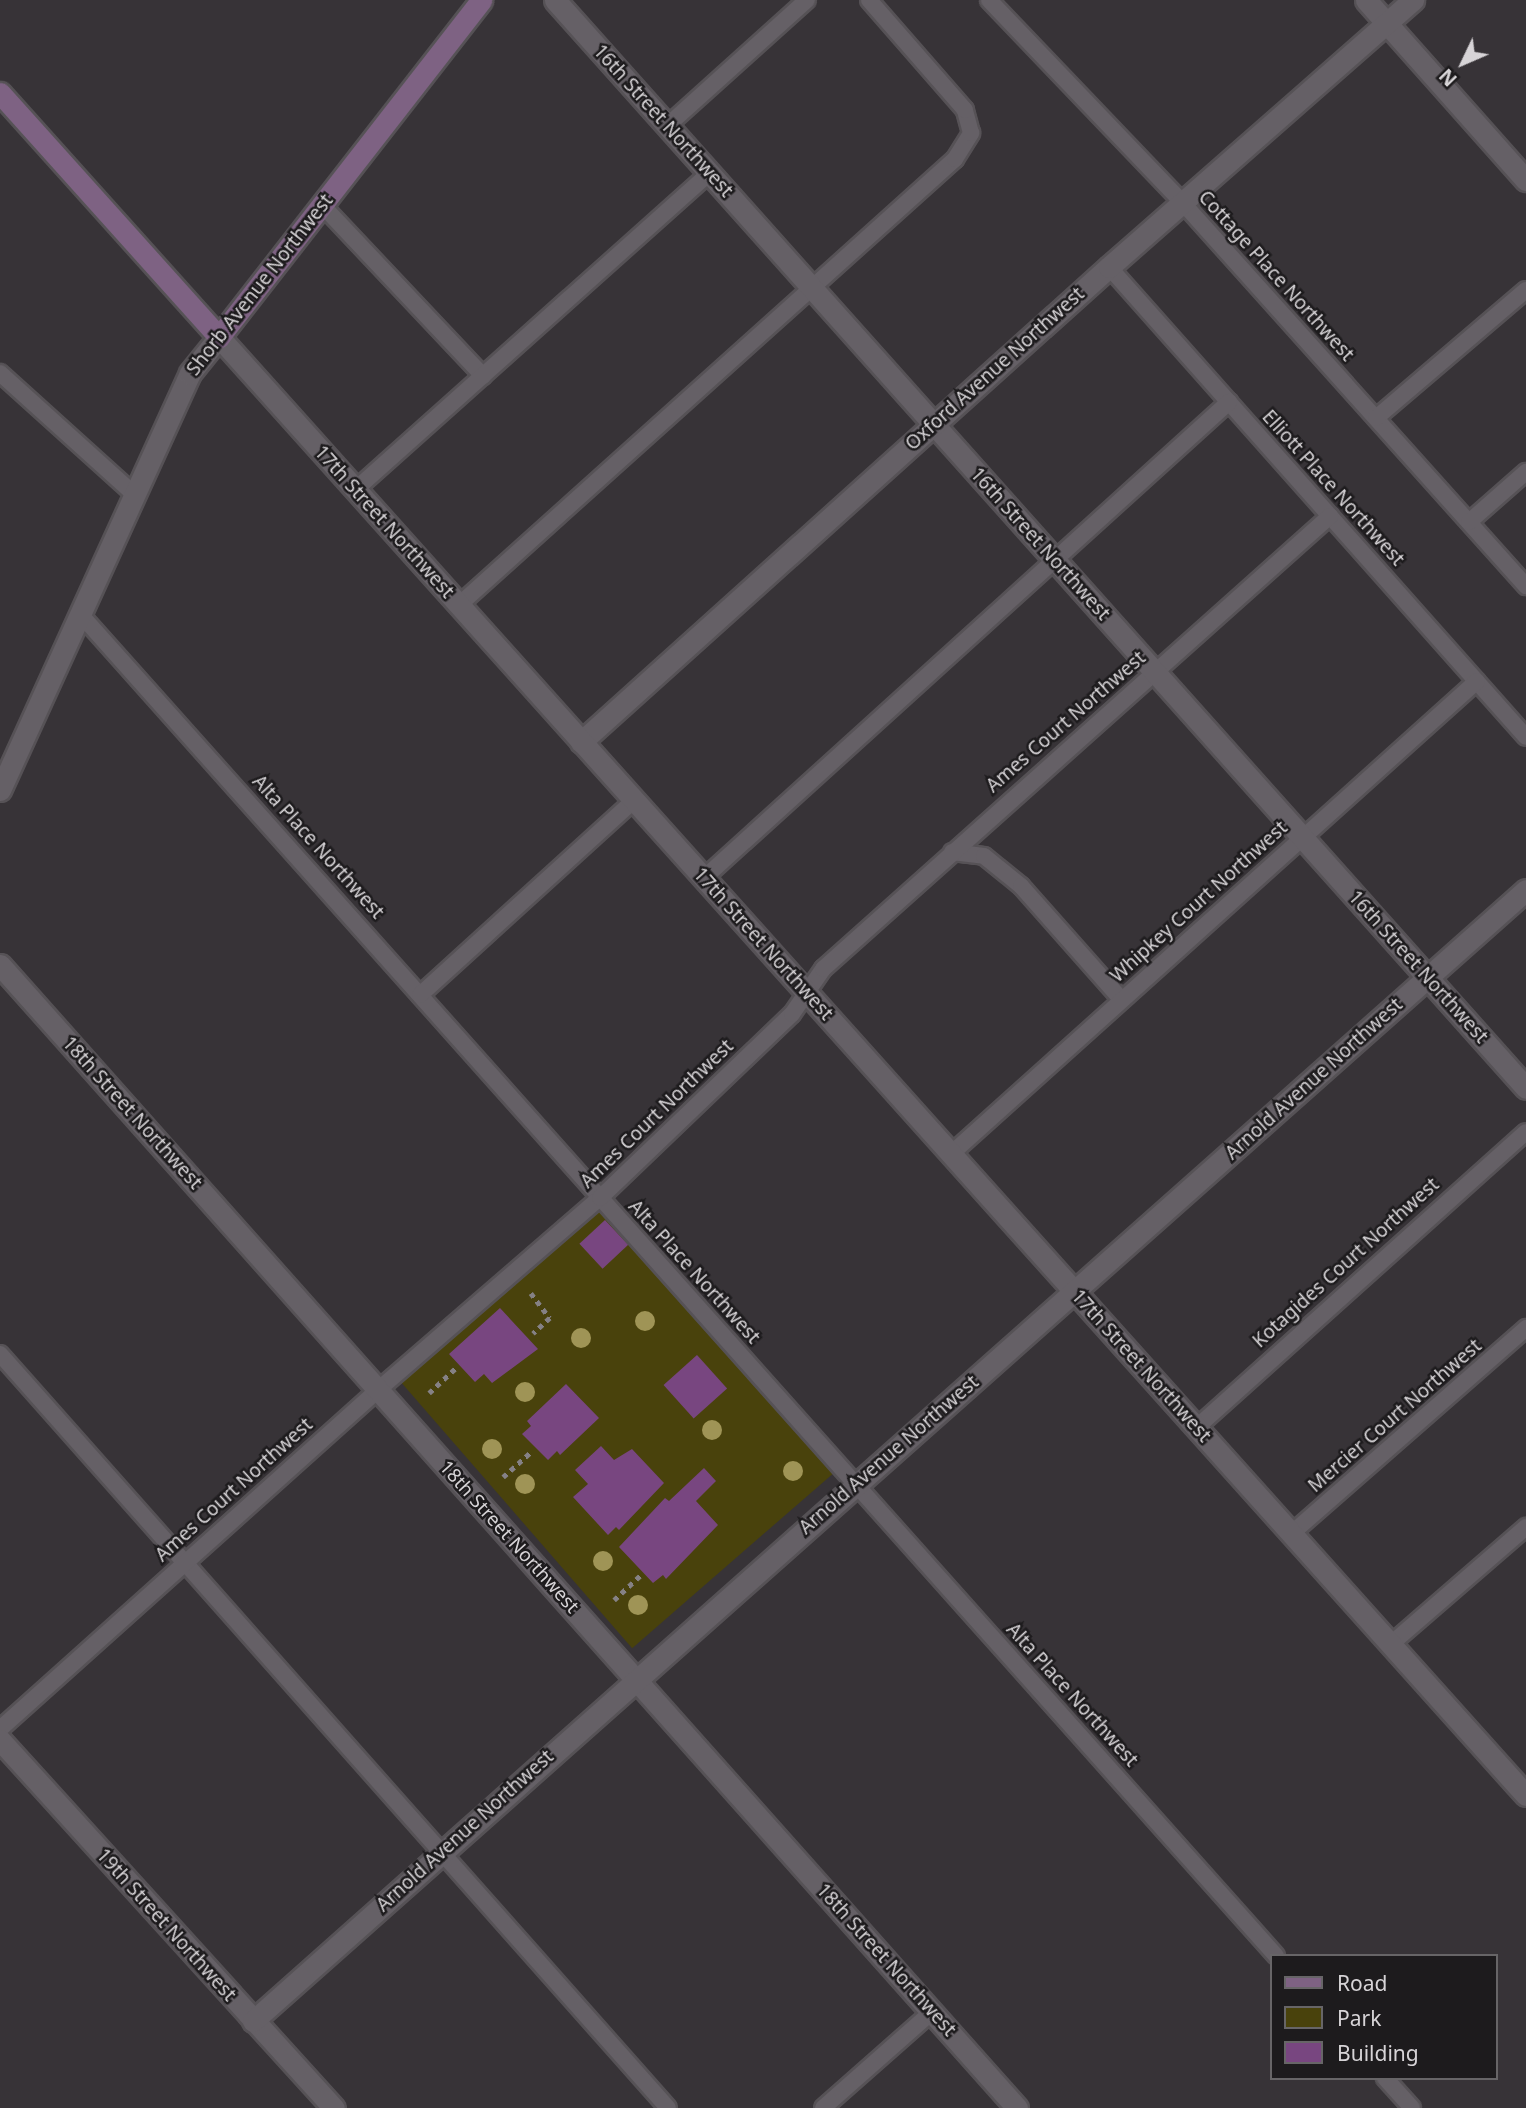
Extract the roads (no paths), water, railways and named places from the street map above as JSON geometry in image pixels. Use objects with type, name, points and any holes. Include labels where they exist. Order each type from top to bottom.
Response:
[{"type":"street","name":"Shorb Avenue Northwest","points":[[0,790],[190,373],[481,0]]},
{"type":"street","name":"16th Street Northwest","points":[[555,0],[1526,1088]]},
{"type":"street","points":[[1366,0],[1526,180]]},
{"type":"street","name":"Oxford Avenue Northwest","points":[[582,743],[1109,267],[1413,0]]},
{"type":"street","name":"17th Street Northwest","points":[[0,93],[1526,1796]]},
{"type":"street","name":"Arnold Avenue Northwest","points":[[253,2021],[1526,890]]},
{"type":"street","name":"18th Street Northwest","points":[[0,965],[1017,2108]]},
{"type":"street","name":"19th Street Northwest","points":[[0,1740],[334,2108]]},
{"type":"lane","points":[[667,126],[807,0]]},
{"type":"lane","points":[[459,605],[955,159],[971,132],[965,110],[869,0]]},
{"type":"lane","name":"Cottage Place Northwest","points":[[989,0],[1182,202],[1526,586]]},
{"type":"lane","points":[[355,490],[709,174]]},
{"type":"lane","points":[[322,205],[483,376]]},
{"type":"lane","name":"Elliott Place Northwest","points":[[1109,267],[1526,737]]},
{"type":"lane","points":[[1376,418],[1526,290]]},
{"type":"lane","points":[[0,373],[135,495]]},
{"type":"lane","points":[[704,878],[1057,563],[1229,402]]},
{"type":"lane","points":[[1469,523],[1526,472]]},
{"type":"lane","name":"Ames Court Northwest","points":[[0,1729],[378,1390],[600,1198],[792,1014],[823,969],[1330,516]]},
{"type":"lane","name":"Alta Place Northwest","points":[[81,615],[1274,1954]]},
{"type":"lane","name":"Whipkey Court Northwest","points":[[951,1154],[1477,681]]},
{"type":"lane","points":[[421,995],[634,800]]},
{"type":"lane","points":[[952,852],[984,856],[1021,886],[1122,1000]]},
{"type":"lane","name":"Kotagides Court Northwest","points":[[1196,1428],[1526,1132]]},
{"type":"lane","name":"Mercier Court Northwest","points":[[1292,1534],[1526,1328]]},
{"type":"lane","points":[[0,1354],[668,2108]]},
{"type":"lane","points":[[1391,1644],[1526,1527]]},
{"type":"lane","points":[[823,2108],[932,2012]]},
{"type":"lane","points":[[1387,2080],[1412,2108]]}]
